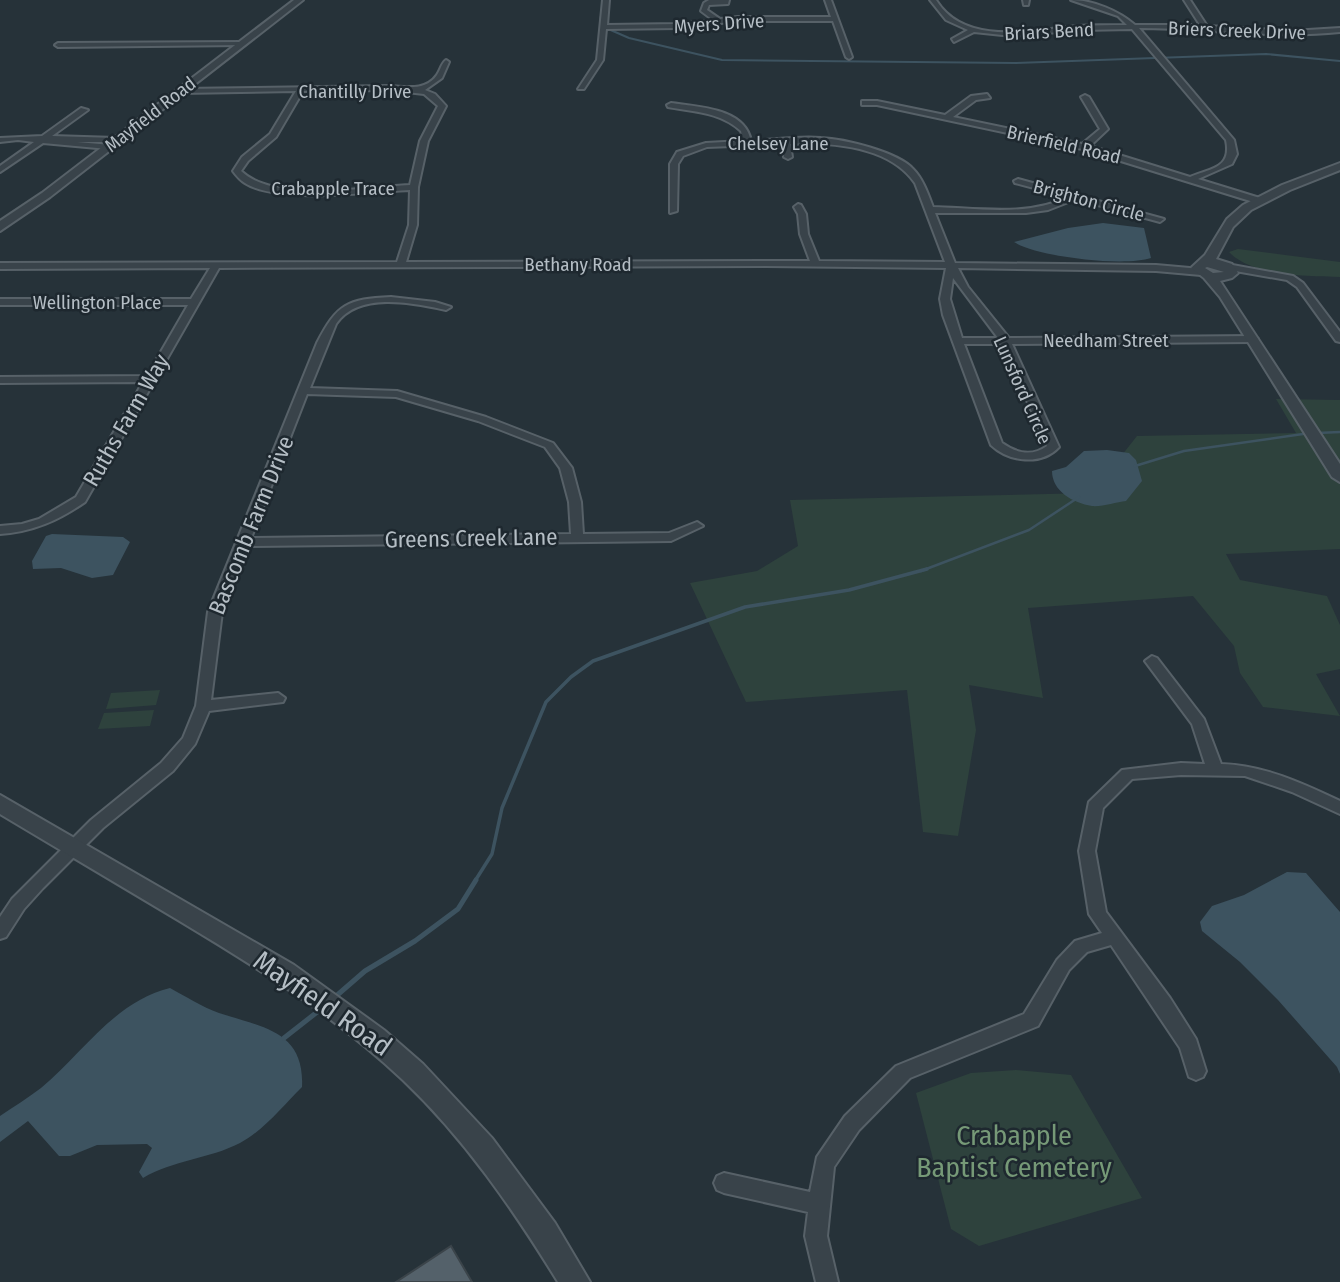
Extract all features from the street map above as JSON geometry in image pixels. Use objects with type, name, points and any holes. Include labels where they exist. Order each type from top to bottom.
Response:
[{"type":"street","name":"Mayfield Road","points":[[0,227],[299,0]]},
{"type":"street","points":[[581,87],[600,60],[606,0]]},
{"type":"street","points":[[717,20],[704,11],[710,2],[724,4],[726,0]]},
{"type":"street","points":[[828,0],[849,57]]},
{"type":"street","name":"Briars Bend","points":[[933,0],[947,20],[973,30],[1020,35],[1095,27],[1135,28]]},
{"type":"street","name":"Briars Bend","points":[[1074,0],[1120,15],[1135,28],[1233,146],[1229,162],[1192,178]]},
{"type":"street","points":[[1187,0],[1205,27]]},
{"type":"street","name":"Myers Drive","points":[[604,27],[678,26],[717,20],[834,19]]},
{"type":"street","name":"Briers Creek Drive","points":[[1135,28],[1205,27],[1291,33],[1340,30]]},
{"type":"street","points":[[954,40],[973,30]]},
{"type":"street","points":[[58,45],[242,44]]},
{"type":"street","points":[[419,91],[440,77],[446,62]]},
{"type":"street","name":"Chantilly Drive","points":[[180,91],[389,88],[419,91],[436,97],[442,106],[424,141],[414,187],[413,225],[401,264]]},
{"type":"street","name":"Crabapple Trace","points":[[300,91],[274,135],[239,164],[237,171],[240,178],[257,187],[285,191],[414,187]]},
{"type":"street","points":[[946,118],[974,98],[986,96]]},
{"type":"street","points":[[1084,148],[1104,129],[1085,97]]},
{"type":"street","name":"Brierfield Road","points":[[864,103],[877,103],[1084,148],[1192,178],[1260,201]]},
{"type":"street","points":[[671,105],[708,111],[733,120],[745,130],[747,141]]},
{"type":"street","points":[[0,170],[84,110]]},
{"type":"street","points":[[0,139],[112,144]]},
{"type":"street","points":[[786,140],[788,157]]},
{"type":"street","name":"Chelsey Lane","points":[[673,211],[674,164],[680,154],[706,145],[747,141],[837,142],[897,160],[917,178],[951,265]]},
{"type":"street","points":[[1204,268],[1217,248],[1219,238],[1235,217],[1260,201],[1340,166]]},
{"type":"street","name":"Brighton Circle","points":[[1018,181],[1160,219]]},
{"type":"street","points":[[930,210],[1034,209],[1076,196]]},
{"type":"street","points":[[798,207],[802,214],[804,234],[816,264]]},
{"type":"street","points":[[1217,248],[1227,270],[1224,281],[1225,295]]},
{"type":"street","name":"Bethany Road","points":[[0,266],[816,264],[1204,268]]},
{"type":"street","name":"Ruths Farm Way","points":[[0,530],[13,530],[49,521],[82,499],[216,265]]},
{"type":"street","name":"Lunsford Circle","points":[[951,265],[972,301],[1006,341],[1053,447],[1047,453],[1022,456],[997,445],[948,315],[945,299],[951,265]]},
{"type":"street","points":[[1204,268],[1290,278],[1300,285],[1340,339]]},
{"type":"street","points":[[1204,268],[1225,295],[1340,477]]},
{"type":"street","name":"Bascomb Farm Drive","points":[[0,932],[37,883],[97,824],[180,755],[198,725],[204,706],[212,624],[322,343],[334,320],[348,308],[377,301],[422,301],[446,307]]},
{"type":"street","name":"Wellington Place","points":[[0,302],[193,302]]},
{"type":"street","points":[[1324,317],[1340,317]]},
{"type":"street","name":"Needham Street","points":[[959,341],[1253,339]]},
{"type":"street","points":[[0,380],[150,379]]},
{"type":"street","points":[[305,391],[397,394],[482,419],[549,445],[566,468],[575,502],[577,537]]},
{"type":"street","name":"Greens Creek Lane","points":[[244,542],[671,537],[697,526]]},
{"type":"street","points":[[1152,661],[1199,723],[1215,769]]},
{"type":"street","points":[[204,706],[278,698]]},
{"type":"street","points":[[1196,1071],[1189,1045],[1098,914],[1087,851],[1095,806],[1128,775],[1181,769],[1215,769],[1246,770],[1298,788],[1340,808]]},
{"type":"street","name":"Mayfield Road","points":[[0,803],[77,846],[333,1005],[400,1058],[476,1138],[508,1177],[575,1282]]},
{"type":"street","points":[[827,1282],[816,1236],[824,1164],[852,1123],[903,1072],[1031,1020],[1063,965],[1081,947],[1114,937]]},
{"type":"street","points":[[724,1183],[819,1204]]},
{"type":"green space","points":[[1238,249],[1340,262],[1340,277],[1297,275],[1251,266],[1229,252]]},
{"type":"green space","points":[[1276,399],[1340,400],[1340,549],[1226,554],[1240,580],[1327,596],[1340,625],[1340,669],[1316,674],[1340,716],[1263,707],[1240,673],[1234,646],[1193,596],[1028,608],[1043,698],[969,685],[976,730],[958,836],[923,832],[907,690],[746,702],[690,583],[757,571],[798,546],[790,500],[1092,493],[1137,436],[1296,433]]},
{"type":"green space","points":[[160,690],[156,705],[106,709],[111,693]]},
{"type":"green space","points":[[154,710],[150,726],[98,729],[104,713]]},
{"type":"green space","name":"Crabapple Baptist Cemetery","points":[[1016,1070],[1071,1075],[1142,1198],[979,1246],[951,1229],[916,1093],[971,1073]]},
{"type":"water","points":[[1103,223],[1144,228],[1151,258],[1138,261],[1081,259],[1042,252],[1014,242],[1068,228]]},
{"type":"water","points":[[1084,451],[1129,453],[1136,460],[1142,481],[1126,501],[1092,506],[1071,499],[1060,490],[1052,471],[1066,467]]},
{"type":"water","points":[[46,536],[123,537],[130,542],[113,575],[92,578],[61,568],[33,569],[32,561]]},
{"type":"water","points":[[1287,872],[1306,873],[1340,912],[1340,1074],[1337,1067],[1278,1000],[1240,962],[1202,931],[1200,922],[1212,906],[1244,895]]},
{"type":"water","points":[[170,988],[213,1011],[277,1034],[288,1042],[296,1053],[301,1068],[302,1087],[265,1125],[240,1143],[216,1153],[166,1167],[143,1178],[139,1172],[152,1148],[147,1144],[97,1145],[70,1156],[59,1156],[28,1121],[0,1142],[0,1116],[41,1088],[116,1017],[150,995]]},
{"type":"building","points":[[451,1246],[472,1282],[396,1282]]},
{"type":"waterway","points":[[604,0],[600,21],[606,28],[629,38],[722,60],[1015,63],[1266,54],[1340,61]]},
{"type":"waterway","points":[[1317,433],[1340,432]]},
{"type":"waterway","points":[[1135,466],[1184,451],[1303,434]]},
{"type":"waterway","points":[[924,570],[1029,530],[1079,497]]},
{"type":"waterway","points":[[475,881],[492,854],[502,808],[546,702],[571,677],[593,661],[745,607],[849,590],[924,570]]},
{"type":"waterway","points":[[335,997],[365,971],[415,941],[458,909],[476,880]]},
{"type":"waterway","points":[[284,1038],[321,1009]]}]
